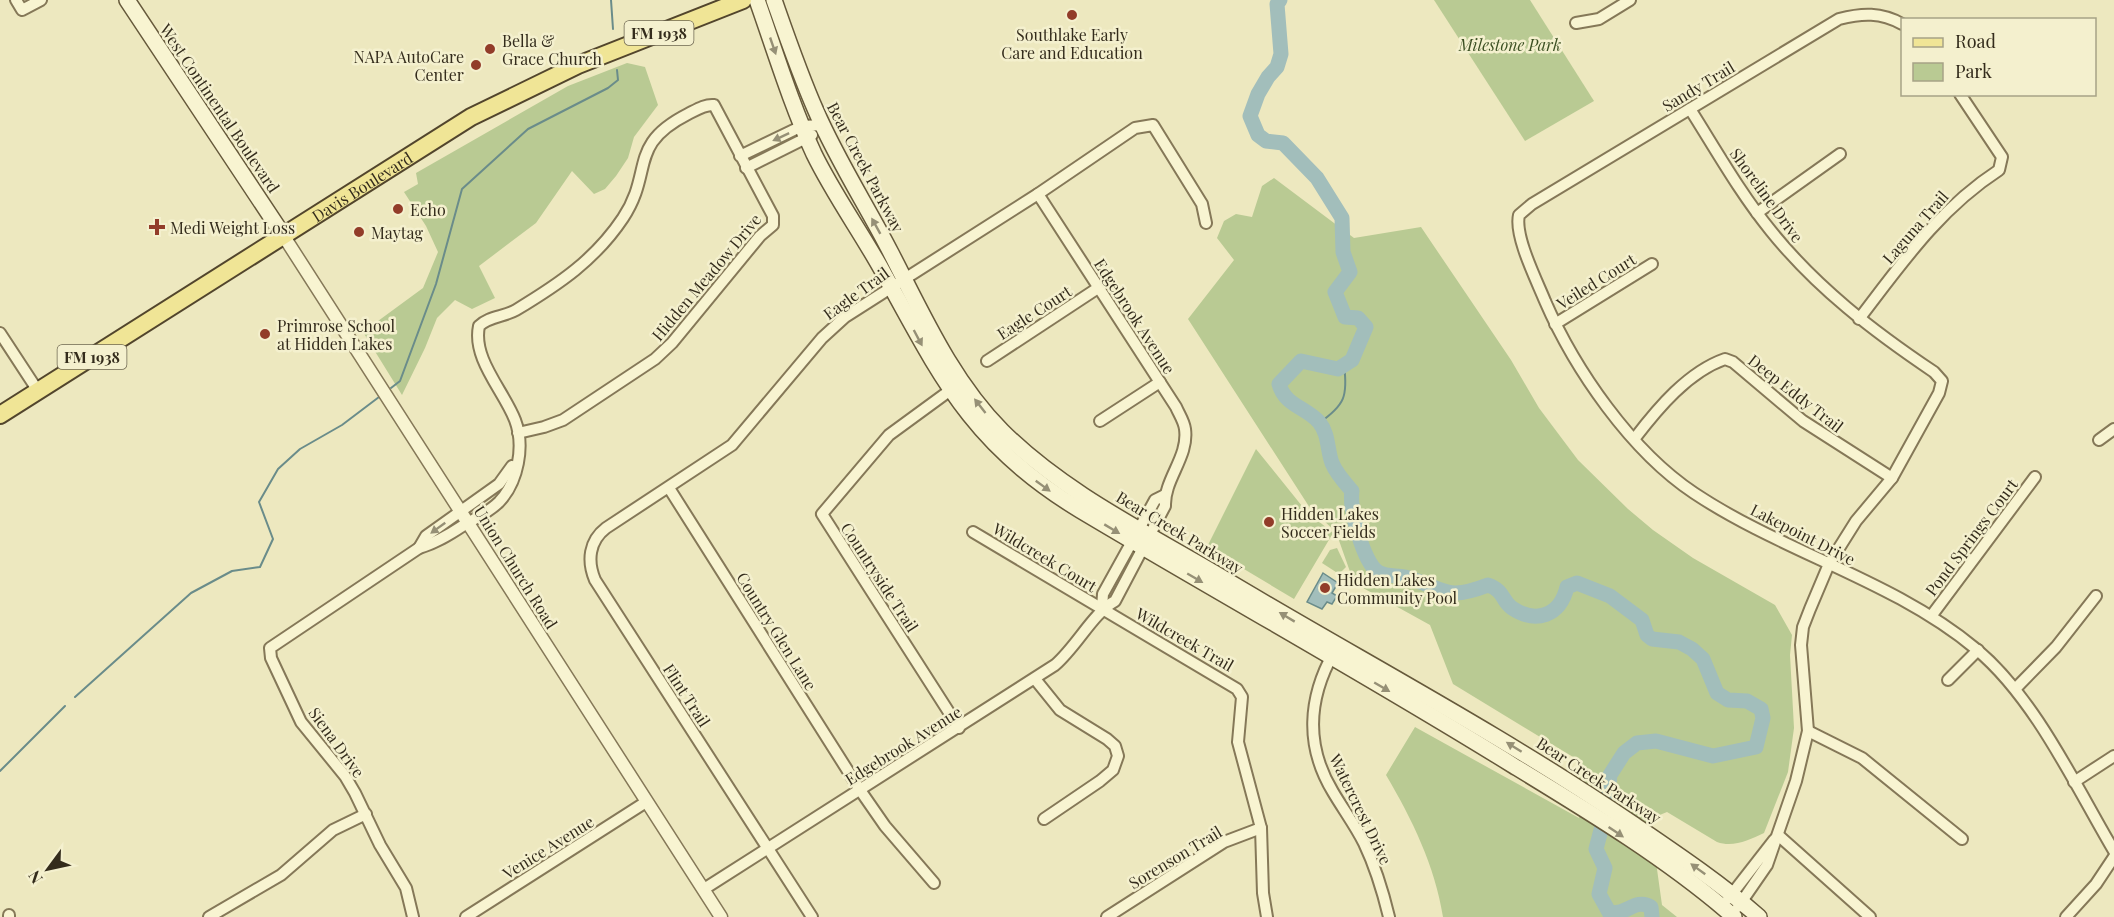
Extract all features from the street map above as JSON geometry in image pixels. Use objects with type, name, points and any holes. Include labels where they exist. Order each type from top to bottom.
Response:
[{"type":"main road","name":"West Continental Boulevard","points":[[127,0],[283,235]]},
{"type":"main road","name":"Davis Boulevard","points":[[0,416],[461,123],[529,87],[578,65],[743,0]]},
{"type":"main road","name":"Bear Creek Parkway","points":[[757,0],[805,132],[825,174],[897,282],[975,424],[1020,469],[1052,493],[1142,539],[1334,652],[1568,799],[1672,870],[1729,913]]},
{"type":"main road","name":"Bear Creek Parkway","points":[[774,0],[823,125],[897,282]]},
{"type":"main road","name":"Bear Creek Parkway","points":[[1334,652],[1477,724],[1564,777],[1737,897],[1759,917]]},
{"type":"street","points":[[16,0],[22,10],[41,0]]},
{"type":"street","points":[[1576,23],[1599,19],[1630,0]]},
{"type":"street","name":"Sandy Trail","points":[[1519,215],[1532,204],[1839,19],[1873,14],[1887,16],[1901,23]]},
{"type":"street","name":"Laguna Trail","points":[[1859,319],[1940,216],[1960,197],[1999,170],[2002,164],[2001,157],[1961,96]]},
{"type":"street","name":"Hidden Meadow Drive","points":[[707,105],[714,105],[740,156],[774,217],[773,225],[760,236],[672,343],[645,367],[563,420],[519,438],[514,417],[486,363],[478,338],[479,326],[488,320],[517,310],[581,268],[627,211],[654,138],[674,121],[707,105]]},
{"type":"street","name":"Shoreline Drive","points":[[1689,109],[1757,213],[1802,267],[1859,319],[1934,372],[1942,381],[1939,393],[1892,478]]},
{"type":"street","points":[[740,156],[823,125]]},
{"type":"street","name":"Eagle Trail","points":[[590,554],[602,531],[732,445],[833,327],[897,282],[1038,194],[1135,128],[1153,125],[1202,204],[1206,223]]},
{"type":"street","points":[[746,168],[805,132]]},
{"type":"street","points":[[1757,213],[1840,154]]},
{"type":"street","name":"Edgebrook Avenue","points":[[704,889],[1035,679],[1071,650],[1102,608],[1115,601],[1142,539],[1155,500],[1165,495],[1185,449],[1185,428],[1160,382],[1038,194]]},
{"type":"street","name":"Lakepoint Drive","points":[[1519,215],[1519,230],[1555,324],[1605,404],[1635,438],[1693,493],[1749,525],[1932,615],[1978,650],[2016,688],[2114,851]]},
{"type":"street","name":"Union Church Road","points":[[283,235],[722,917]]},
{"type":"street","name":"Veiled Court","points":[[1555,324],[1652,264]]},
{"type":"street","name":"Eagle Court","points":[[987,361],[1098,288]]},
{"type":"street","points":[[0,333],[39,391]]},
{"type":"street","name":"Deep Eddy Trail","points":[[1635,438],[1654,413],[1682,387],[1715,362],[1725,359],[1733,362],[1803,421],[1892,478]]},
{"type":"street","points":[[1100,421],[1160,382]]},
{"type":"street","name":"Countryside Trail","points":[[956,386],[889,435],[822,514],[958,728]]},
{"type":"street","points":[[2099,440],[2114,429]]},
{"type":"street","name":"Siena Drive","points":[[419,548],[426,536],[503,480],[513,464],[519,438]]},
{"type":"street","name":"Siena Drive","points":[[413,917],[406,888],[380,845],[345,776],[301,722],[271,658],[270,648],[419,548],[435,544],[502,498],[516,470],[519,438]]},
{"type":"street","name":"Pond Springs Court","points":[[1932,615],[2035,477]]},
{"type":"street","points":[[1729,913],[1737,897],[1767,865],[1796,781],[1809,731],[1801,645],[1803,627],[1829,564],[1856,521],[1892,478]]},
{"type":"street","name":"Country Glen Lane","points":[[669,488],[860,790],[885,826],[934,883]]},
{"type":"street","name":"Wildcreek Court","points":[[973,532],[1102,608]]},
{"type":"street","name":"Flint Trail","points":[[590,554],[595,579],[812,917]]},
{"type":"street","points":[[2016,688],[2056,647],[2096,596]]},
{"type":"street","name":"Wildcreek Trail","points":[[1102,608],[1237,689],[1242,697],[1238,741],[1262,828],[1263,893],[1267,917]]},
{"type":"street","points":[[1947,680],[1978,650]]},
{"type":"street","name":"Watercrest Drive","points":[[1334,652],[1319,683],[1313,710],[1317,753],[1328,783],[1370,856],[1389,917]]},
{"type":"street","points":[[1035,679],[1060,710],[1107,739],[1115,746],[1118,756],[1113,770],[1044,819]]},
{"type":"street","points":[[1809,731],[1862,758],[1962,839]]},
{"type":"street","points":[[2074,782],[2114,756]]},
{"type":"street","name":"Venice Avenue","points":[[466,917],[646,802]]},
{"type":"street","points":[[209,917],[280,875],[333,830],[366,814]]},
{"type":"street","name":"Sorenson Trail","points":[[1107,917],[1224,842],[1262,828]]},
{"type":"street","points":[[1778,835],[1870,917]]},
{"type":"street","points":[[2066,917],[2096,884],[2114,857]]},
{"type":"green space","name":"Milestone Park","points":[[1434,0],[1530,0],[1594,101],[1525,141]]},
{"type":"green space","points":[[627,63],[645,67],[658,105],[634,137],[628,158],[616,176],[605,189],[594,194],[572,171],[536,223],[479,266],[495,298],[472,309],[455,300],[437,318],[402,395],[363,332],[423,288],[438,252],[426,226],[404,192],[418,184],[416,173],[568,86]]},
{"type":"green space","points":[[1274,178],[1354,238],[1421,227],[1511,360],[1539,408],[1578,460],[1653,530],[1693,558],[1775,605],[1792,635],[1790,655],[1794,728],[1788,772],[1764,833],[1741,842],[1723,844],[1667,812],[1650,819],[1662,905],[1677,917],[1443,917],[1434,879],[1421,843],[1386,775],[1415,727],[1579,818],[1578,760],[1453,684],[1430,625],[1354,583],[1336,532],[1310,508],[1188,319],[1234,260],[1217,238],[1224,221],[1236,214],[1252,217],[1262,186]]},
{"type":"green space","name":"Hidden Lakes Soccer Fields","points":[[1256,449],[1306,511],[1333,533],[1294,599],[1207,547]]},
{"type":"green space","points":[[1337,548],[1346,567],[1339,574],[1322,563],[1330,550]]},
{"type":"water","name":"Hidden Lakes Community Pool","points":[[1323,573],[1338,583],[1332,593],[1337,596],[1332,604],[1327,602],[1322,609],[1307,602]]},
{"type":"waterway","points":[[611,0],[613,29]]},
{"type":"waterway","points":[[1280,0],[1277,4],[1281,54],[1277,67],[1258,94],[1250,116],[1258,135],[1266,141],[1283,143],[1317,178],[1342,218],[1343,252],[1350,272],[1335,292],[1345,317],[1358,318],[1366,327],[1352,360],[1338,369],[1301,361],[1279,384],[1286,397],[1314,417],[1322,427],[1334,467],[1352,491],[1358,534],[1372,566],[1381,574],[1405,577],[1445,592],[1462,592],[1488,585],[1497,590],[1512,608],[1530,616],[1553,611],[1564,597],[1567,587],[1577,583],[1610,596],[1642,620],[1647,635],[1652,639],[1679,642],[1692,649],[1703,659],[1717,693],[1728,700],[1747,701],[1761,709],[1763,718],[1756,747],[1713,756],[1656,741],[1637,743],[1624,753],[1610,775],[1606,811],[1596,849],[1605,868],[1599,894],[1609,912],[1620,912],[1640,904],[1651,907],[1652,917]]},
{"type":"waterway","points":[[391,388],[400,381],[436,284],[462,189],[528,129],[608,88],[618,80],[617,70]]},
{"type":"waterway","points":[[1319,423],[1334,411],[1343,399],[1344,365]]},
{"type":"waterway","points":[[75,697],[191,593],[232,571],[260,567],[273,539],[259,502],[278,469],[300,449],[342,425],[379,397]]},
{"type":"waterway","points":[[0,771],[65,706]]},
{"type":"place","name":"Southlake Early Care and Education","points":[[1072,15]]},
{"type":"place","name":"Bella & Grace Church","points":[[490,49]]},
{"type":"place","name":"NAPA AutoCare Center","points":[[476,65]]},
{"type":"place","name":"Echo","points":[[398,209]]},
{"type":"place","name":"Medi Weight Loss","points":[[157,227]]},
{"type":"place","name":"Maytag","points":[[359,232]]},
{"type":"place","name":"Primrose School at Hidden Lakes","points":[[265,334]]},
{"type":"place","name":"Hidden Lakes Soccer Fields","points":[[1269,522]]},
{"type":"place","name":"Hidden Lakes Community Pool","points":[[1325,588]]}]
